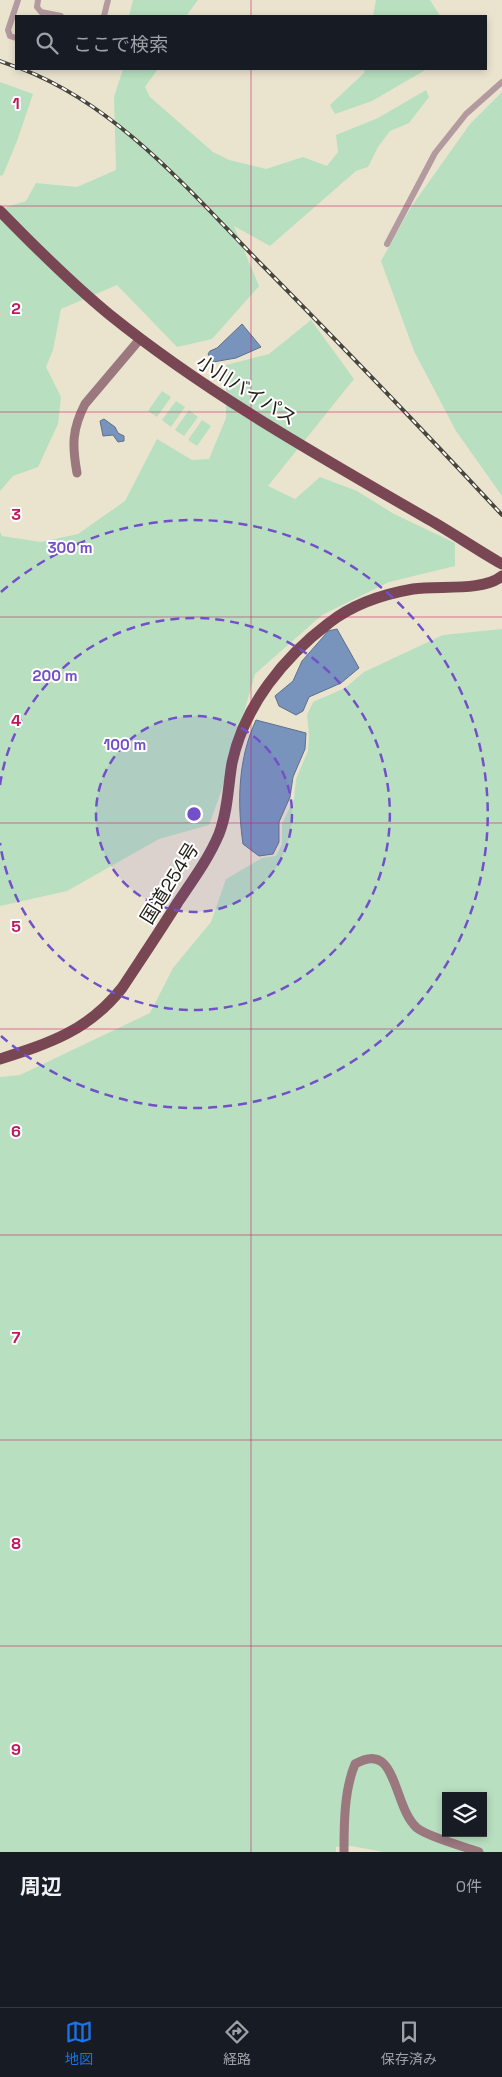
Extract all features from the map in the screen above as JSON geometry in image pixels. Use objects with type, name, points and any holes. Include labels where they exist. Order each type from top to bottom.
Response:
[{"type":"highway","name":"小川バイパス","points":[[0,211],[74,283],[140,339],[194,378],[242,410],[502,564]]},
{"type":"highway","name":"国道254号","points":[[0,1059],[55,1041],[71,1033],[108,1005],[122,988],[203,865],[220,832],[230,792],[236,748],[256,701],[277,673],[309,640],[331,621],[356,606],[377,598],[414,589],[479,585],[495,581],[502,576]]},
{"type":"street","points":[[15,38],[10,36],[8,30],[18,0]]},
{"type":"street","points":[[38,0],[37,7],[41,12],[56,15]]},
{"type":"street","points":[[104,15],[108,0]]},
{"type":"street","points":[[387,244],[435,153],[466,114],[502,82]]},
{"type":"street","points":[[77,473],[73,442],[85,404],[140,339]]},
{"type":"street","points":[[344,1852],[350,1779],[355,1764],[373,1757],[384,1762],[388,1768],[401,1804],[410,1820],[418,1829],[479,1852]]},
{"type":"green space","points":[[133,0],[198,0],[187,15],[129,15]]},
{"type":"green space","points":[[376,0],[430,0],[439,15],[373,15]]},
{"type":"green space","points":[[123,70],[157,70],[145,87],[150,97],[213,152],[229,160],[266,169],[303,157],[327,166],[338,152],[336,135],[378,118],[426,90],[429,97],[409,123],[390,131],[378,147],[368,167],[356,171],[270,246],[234,226],[259,286],[212,339],[177,347],[117,285],[61,309],[53,350],[46,367],[61,397],[58,424],[38,467],[13,476],[0,491],[0,209],[26,201],[36,183],[77,187],[116,170],[114,97]]},
{"type":"green space","points":[[365,70],[425,70],[372,101],[335,114],[330,105],[364,73]]},
{"type":"green space","points":[[0,82],[33,94],[17,141],[3,175],[0,176]]},
{"type":"green space","points":[[502,92],[502,496],[456,431],[414,351],[381,261],[411,207],[470,124]]},
{"type":"green space","points":[[311,320],[354,379],[268,486],[295,499],[320,477],[357,491],[394,514],[455,543],[455,566],[389,582],[322,615],[255,674],[222,789],[209,825],[159,839],[67,891],[0,906],[0,532],[2,536],[41,542],[78,534],[125,501],[157,439],[192,460],[209,459],[226,418],[226,365],[269,354]]},
{"type":"green space","points":[[162,391],[171,397],[157,417],[148,411]]},
{"type":"green space","points":[[176,401],[185,407],[171,427],[162,420]]},
{"type":"green space","points":[[189,410],[198,417],[184,436],[175,430]]},
{"type":"green space","points":[[202,420],[211,426],[197,446],[188,440]]},
{"type":"green space","points":[[502,629],[502,1852],[384,1852],[351,1846],[336,1847],[336,1852],[0,1852],[0,1077],[20,1075],[150,1013],[173,968],[211,922],[226,879],[262,858],[276,856],[282,844],[282,824],[294,799],[296,779],[308,751],[307,715],[313,702],[345,688],[364,672],[443,635]]},
{"type":"water","points":[[242,324],[261,347],[236,358],[213,362],[208,354],[210,351],[217,348]]},
{"type":"water","points":[[104,419],[115,427],[118,433],[124,436],[124,441],[118,442],[113,435],[103,436],[100,421]]},
{"type":"water","points":[[337,629],[359,668],[341,683],[309,697],[303,711],[296,715],[279,706],[275,696],[293,681],[302,661],[328,631]]},
{"type":"water","points":[[256,720],[306,733],[305,749],[293,777],[290,797],[279,822],[279,842],[273,854],[259,856],[243,844],[240,812],[242,765]]},
{"type":"railway","points":[[0,61],[15,67]]},
{"type":"railway","points":[[24,70],[58,85],[91,106],[152,154],[354,359],[502,515]]}]
